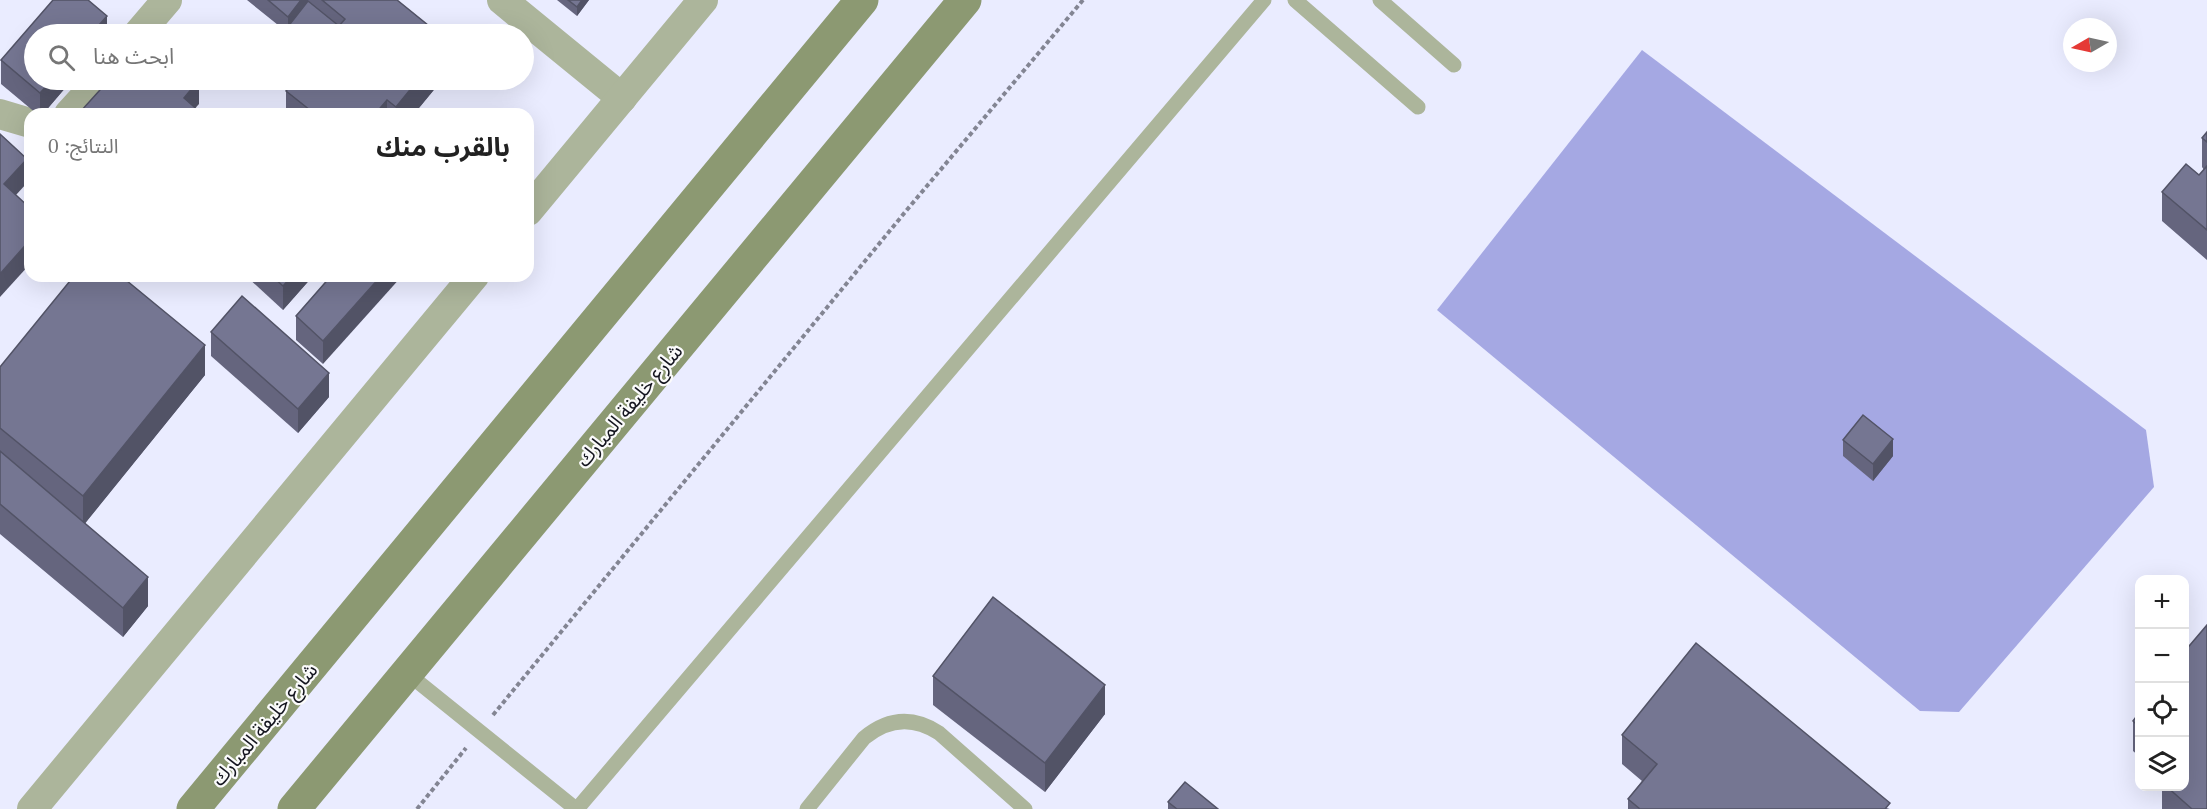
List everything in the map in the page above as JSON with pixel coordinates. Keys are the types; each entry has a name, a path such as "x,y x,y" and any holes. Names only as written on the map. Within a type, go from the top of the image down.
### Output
{"main road":[{"name":"شارع خليفة المبارك","path":"193,809 862,0"},
{"name":"شارع خليفة المبارك","path":"294,809 965,0"}],"street":[{"path":"147,24 167,0"},
{"path":"502,0 531,24"},
{"path":"534,204 703,0"},
{"path":"534,26 622,98"},
{"path":"74,108 91,90"},
{"path":"0,114 24,121"},
{"path":"32,809 469,282"}],"lane":[{"path":"407,673 480,731 583,807 1264,0"},
{"path":"1294,0 1418,107"},
{"path":"1380,0 1455,64"},
{"path":"807,809 864,738 874,729 887,723 901,721 927,725 939,733 1025,809"}],"path":[{"path":"417,809 906,211 1083,0"}],"shaded area":[{"path":"1642,50 2146,430 2154,487 1959,712 1920,711 1437,310"}],"building":[{"path":"53,0 88,0 107,16 100,24 32,24"},
{"path":"268,0 301,0 288,17"},
{"path":"322,0 397,0 427,24 341,24 345,19"},
{"path":"568,0 582,0 577,7"},
{"path":"308,1 337,24 290,24"},
{"path":"24,33 24,79 1,60"},
{"path":"100,90 191,90 184,98 195,108 84,108"},
{"path":"410,90 396,107 387,100 380,108 307,108 286,91"},
{"path":"2207,132 2207,142 2202,138"},
{"path":"0,134 24,156 24,162 4,184 24,202 24,247 0,274"},
{"path":"2186,164 2199,175 2207,166 2207,230 2162,192"},
{"path":"69,282 128,282 205,345 83,496 0,428 0,367"},
{"path":"326,282 376,282 323,341 296,316"},
{"path":"242,296 329,373 298,409 211,332"},
{"path":"1863,415 1893,439 1873,464 1843,440"},
{"path":"0,451 148,577 123,608 0,504"},
{"path":"993,597 1105,685 1045,763 933,676"},
{"path":"2207,625 2207,809 2192,809 2172,791 2189,791 2189,646"},
{"path":"1696,643 1890,803 1885,809 1640,809 1628,799 1657,764 1622,735"},
{"path":"1185,782 1218,809 1177,809 1168,802"}]}
